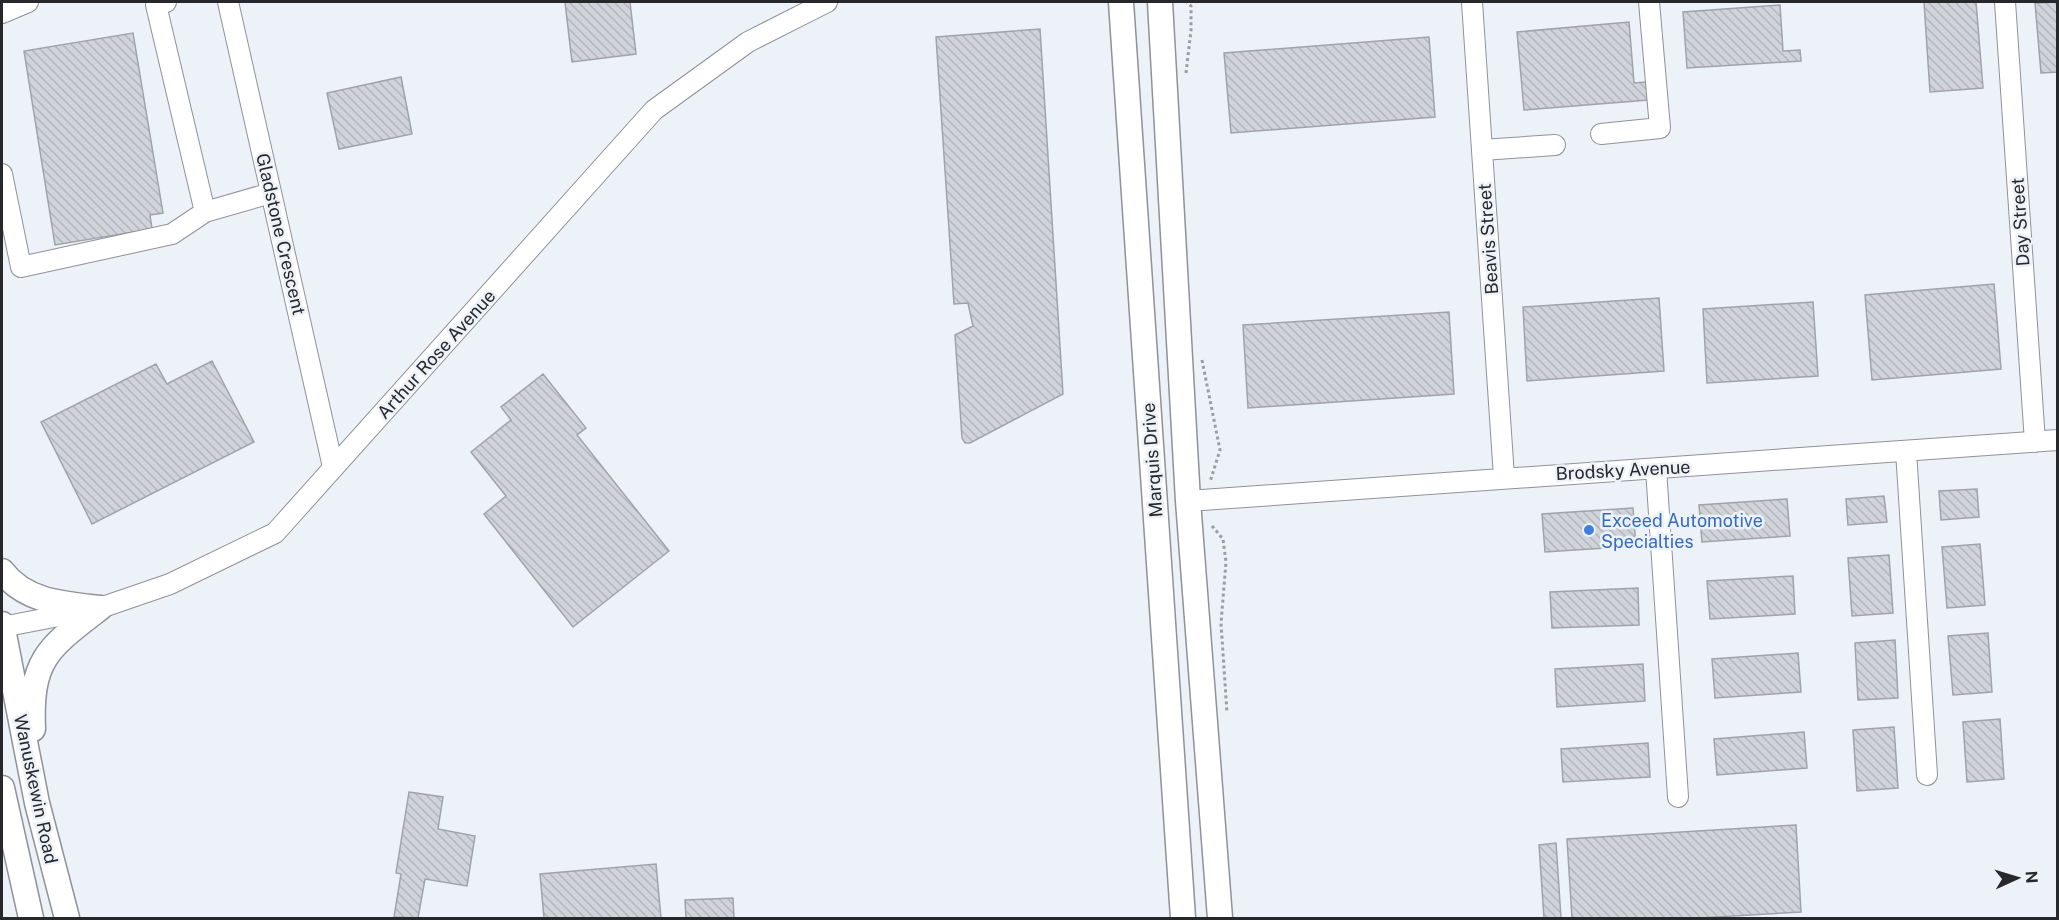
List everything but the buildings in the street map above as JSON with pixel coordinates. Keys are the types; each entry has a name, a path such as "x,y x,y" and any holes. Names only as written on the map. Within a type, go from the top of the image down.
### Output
{"main road":[{"name":"Marquis Drive","path":"1122,2 1183,918"},
{"name":"Marquis Drive","path":"1161,2 1197,500 1220,918"},
{"path":"2,571 10,582 39,599 100,608"},
{"path":"37,803 33,702 38,672 52,645 100,608"},
{"name":"Wanuskewin Road","path":"2,626 37,803 67,918"},
{"name":"Wanuskewin Road","path":"2,788 31,918"}],"street":[{"path":"2,13 28,2"},
{"path":"166,2 156,5 205,212"},
{"name":"Gladstone Crescent","path":"228,2 333,467"},
{"name":"Arthur Rose Avenue","path":"2,626 100,608 170,584 275,533 654,110 748,42 825,2"},
{"name":"Beavis Street","path":"1472,2 1504,477"},
{"path":"1600,134 1660,128 1649,2"},
{"name":"Day Street","path":"2005,2 2035,442"},
{"path":"1482,150 1555,145"},
{"path":"2,174 21,267 172,234 205,212 271,193"},
{"name":"Brodsky Avenue","path":"1197,500 2058,440"},
{"path":"1906,451 1927,775"},
{"path":"1656,469 1678,797"}],"path":[{"path":"1186,75 1191,30 1191,6 1187,2"},
{"path":"1201,350 1220,450 1197,500 1211,525 1223,539 1226,562 1221,622 1227,716"}],"place":[{"name":"Exceed Automotive Specialties","path":"1589,530"}]}
